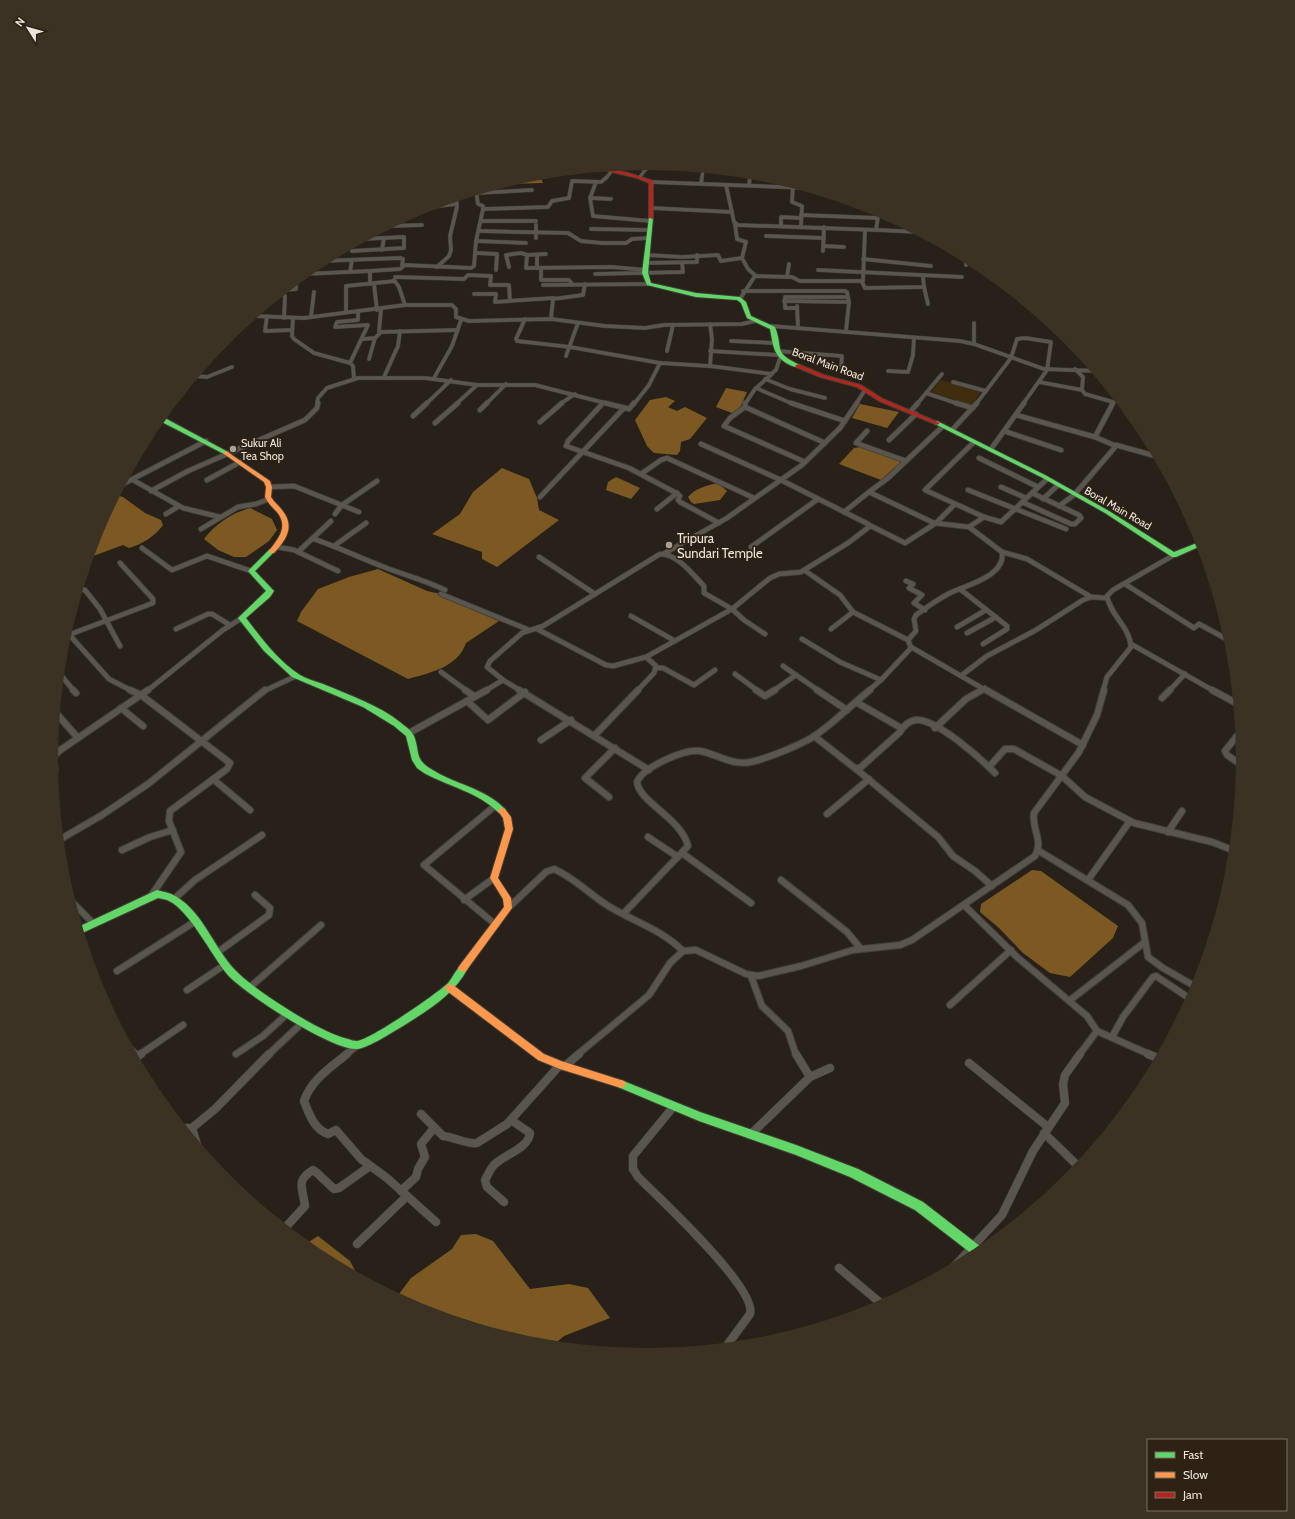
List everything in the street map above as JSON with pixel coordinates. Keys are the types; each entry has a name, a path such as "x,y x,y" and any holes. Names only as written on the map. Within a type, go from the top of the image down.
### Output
{"main road":[{"path":"608,171 640,177 651,182 651,208 646,265 650,284 696,295 742,295 747,314 755,321 771,326"},
{"name":"Boral Main Road","path":"771,326 775,330 778,352 816,374 857,385 881,400 914,412 991,449 1047,478 1074,495 1107,512 1174,555"},
{"path":"83,928 157,894 174,899 196,922 238,980 302,1023 348,1044 358,1045 382,1034 450,988 474,952 508,908 507,898 494,878 508,835 510,822 505,813 496,805 418,765 414,761 409,733 375,710 296,676 259,641 242,618 268,595 270,590 251,571 257,563 277,547 285,534 285,520 282,514 269,499 269,487 267,481 206,441 165,421"},
{"path":"1174,555 1196,545"},
{"path":"450,988 528,1048 562,1065 622,1084 674,1106 750,1135 796,1150 854,1173 906,1198 919,1206 976,1249"}],"street":[{"path":"640,177 645,170"},
{"path":"483,209 548,207 552,201 569,198 572,181 604,181 611,172"},
{"path":"701,184 703,173"},
{"path":"749,186 750,179"},
{"path":"596,182 590,198 593,216 650,221"},
{"path":"651,182 749,186 781,185"},
{"path":"726,185 737,239 746,242 742,258 747,267 756,276"},
{"path":"793,188 792,202 802,205 801,226"},
{"path":"490,192 532,190"},
{"path":"474,276 472,267 476,253 476,241 480,231 483,209 483,206 478,204 477,195"},
{"path":"590,198 611,199"},
{"path":"437,267 449,256 451,250 450,236 456,204 448,205"},
{"path":"651,208 732,212"},
{"path":"780,226 781,218 801,216 878,218 877,230"},
{"path":"482,221 536,221"},
{"path":"735,224 908,231"},
{"path":"399,226 422,225"},
{"path":"536,225 536,238"},
{"path":"823,251 824,227"},
{"path":"591,229 649,234"},
{"path":"865,230 863,259 864,272 862,282 865,288 924,287"},
{"path":"480,231 568,233 581,241 602,243 626,243 632,239 649,234"},
{"path":"766,236 824,238"},
{"path":"382,250 384,238"},
{"path":"352,252 404,248 405,238 373,239"},
{"path":"476,241 526,243"},
{"path":"824,246 844,248"},
{"path":"476,253 497,254 498,258 496,270"},
{"path":"509,267 506,255 508,254 546,254"},
{"path":"527,255 525,267 539,268 612,267 697,262 698,255"},
{"path":"537,255 541,280 569,280 572,284"},
{"path":"595,274 698,255 718,255 721,261 742,258"},
{"path":"498,258 507,258"},
{"path":"335,260 403,259 401,268 395,277 395,282 399,287 405,305"},
{"path":"863,259 931,266"},
{"path":"350,272 352,260"},
{"path":"680,277 680,272 683,272 682,263"},
{"path":"787,277 789,264"},
{"path":"646,265 680,272"},
{"path":"314,274 370,272 401,268 472,267"},
{"path":"818,270 962,277"},
{"path":"369,359 375,338 379,332 379,309 370,272"},
{"path":"395,277 464,279 468,275 491,276 490,285 509,285 510,301"},
{"path":"742,295 751,280 756,276 787,277 800,281 862,282"},
{"path":"923,276 928,304"},
{"path":"346,312 345,287 395,282"},
{"path":"474,294 496,294 495,302 554,298 583,295 585,284"},
{"path":"543,285 650,284"},
{"path":"311,317 314,292"},
{"path":"742,295 785,292 847,292 849,302 846,331"},
{"path":"785,292 785,308 797,308"},
{"path":"284,318 285,296"},
{"path":"785,299 848,297"},
{"path":"551,319 554,298"},
{"path":"785,299 797,301 849,302"},
{"path":"797,301 798,328"},
{"path":"261,314 293,318 405,305 452,305 456,309 456,317 461,320 551,319 637,328 673,325 742,324 755,321"},
{"path":"350,363 363,339 368,324 335,327 337,322 358,320 358,311"},
{"path":"267,316 265,331 292,330"},
{"path":"293,318 292,336 294,339 314,353 350,363 353,366 354,379"},
{"path":"525,319 516,341 570,347 660,363 709,366 772,374"},
{"path":"434,378 452,346 461,320"},
{"path":"566,356 578,322"},
{"path":"974,323 974,344"},
{"path":"709,366 712,340 710,324"},
{"path":"668,351 673,325"},
{"path":"771,326 953,340 974,344 1047,370 1074,369 1091,371"},
{"path":"379,332 458,330"},
{"path":"384,377 398,346 400,331"},
{"path":"363,339 375,338"},
{"path":"888,371 908,372 913,353 914,338"},
{"path":"952,430 973,408 1011,358 1016,340 1019,338 1050,342 1051,350 1047,370 991,449"},
{"path":"731,341 778,352"},
{"path":"710,351 778,352 842,356 841,368"},
{"path":"778,352 776,370 756,388 746,402 745,407 730,418 724,426 805,462"},
{"path":"151,491 175,477 305,420 317,408 318,398 327,388 354,379 384,377 434,378 477,385 506,384 539,386 575,394 624,408 632,408 651,383 660,363"},
{"path":"200,376 207,377 232,367"},
{"path":"1074,369 1082,377 1082,390"},
{"path":"889,440 914,412 926,393 942,374"},
{"path":"765,379 790,389 825,398"},
{"path":"413,416 451,380"},
{"path":"953,382 986,391"},
{"path":"1039,382 1082,390 1088,396 1113,403 1095,438"},
{"path":"480,410 506,384"},
{"path":"436,423 477,385"},
{"path":"756,388 806,409 845,422"},
{"path":"649,770 571,720 503,680 490,671 487,667 490,661 522,633 537,629 660,554 665,554 719,522 781,480 805,462 826,443 845,422 865,390"},
{"path":"926,393 973,408"},
{"path":"540,422 558,405 575,394"},
{"path":"603,403 566,444 568,447 642,474 680,495 678,500 680,502 719,522"},
{"path":"745,407 826,443"},
{"path":"540,497 624,408"},
{"path":"1016,415 1152,455"},
{"path":"844,512 906,461 943,426"},
{"path":"867,430 856,443 906,461"},
{"path":"1004,431 1061,450"},
{"path":"128,482 206,441"},
{"path":"974,442 925,489 926,491 984,517 1002,522 1047,478"},
{"path":"701,444 781,480 905,543 918,537 936,523 955,504"},
{"path":"1059,506 1074,495 1102,464 1116,445"},
{"path":"642,474 661,460 667,458 754,498"},
{"path":"979,458 1038,487"},
{"path":"207,480 240,462"},
{"path":"133,480 179,506 193,512 211,513 220,517"},
{"path":"335,514 342,505 377,481"},
{"path":"1043,499 1058,485"},
{"path":"269,487 294,486 359,512"},
{"path":"1001,487 1026,498"},
{"path":"968,490 1066,529"},
{"path":"869,492 936,523 969,527 1002,552 1027,559 1091,597"},
{"path":"657,509 677,493"},
{"path":"1022,502 1070,524 1074,524 1081,518 1079,514 1032,493"},
{"path":"201,529 238,507 256,504 269,499"},
{"path":"751,547 818,499"},
{"path":"166,514 179,506"},
{"path":"969,527 984,517"},
{"path":"298,552 314,539 331,521"},
{"path":"334,546 366,523"},
{"path":"537,629 606,665 613,666 646,657 732,610 770,578 779,574 796,574 804,570 854,540 869,527 869,525"},
{"path":"314,539 383,567 426,581 443,592 529,630"},
{"path":"277,547 298,552 338,570"},
{"path":"142,548 172,570 207,556 251,571"},
{"path":"908,640 917,628 915,617 960,589 980,581 989,575 1002,562 1002,552"},
{"path":"665,554 678,561 690,572 704,586 704,592 765,634"},
{"path":"1106,598 1113,590 1174,555"},
{"path":"539,557 595,594"},
{"path":"72,631 153,603 153,599 120,563"},
{"path":"804,570 840,595 853,612 908,640 911,647 1083,745"},
{"path":"906,581 913,584 909,588 922,595 914,603 925,610"},
{"path":"1124,584 1194,628 1199,624 1225,638"},
{"path":"960,589 1007,626 1007,630 983,644"},
{"path":"83,590 93,598 107,620 120,646"},
{"path":"962,675 987,656 1036,630 1083,600 1091,597 1106,598"},
{"path":"1106,598 1131,644 1234,702"},
{"path":"957,626 986,610"},
{"path":"831,629 853,612"},
{"path":"176,629 208,614 212,614 230,625"},
{"path":"631,616 675,641"},
{"path":"967,633 996,617"},
{"path":"59,750 141,695 230,625 242,618"},
{"path":"71,635 108,679 141,695 230,763 227,768 214,779 170,811 169,814 173,830 181,847 181,852 151,897"},
{"path":"802,639 840,662 881,680"},
{"path":"422,1114 434,1128 447,1137 456,1137 472,1144 477,1143 501,1129 512,1120 528,1099 562,1065 649,995 670,963 683,951 696,950 751,976 758,976 861,949 900,945 912,940 1035,856 1039,851 1039,838 1032,817 1083,745 1100,706 1107,677 1126,653 1131,644"},
{"path":"624,913 688,846 686,837 678,828 640,792 637,786 637,780 649,770 679,754 698,751 725,761 741,763 750,762 801,743 814,736 856,702 881,680 911,647"},
{"path":"646,657 655,664 656,668"},
{"path":"783,666 846,710"},
{"path":"595,735 656,668 664,668 694,685 715,670"},
{"path":"441,672 474,696"},
{"path":"735,674 766,696 796,675"},
{"path":"1162,698 1185,674"},
{"path":"63,838 102,815 148,784 200,740 266,689 296,676"},
{"path":"64,678 76,693"},
{"path":"409,733 503,680"},
{"path":"935,728 964,701 985,688"},
{"path":"468,701 488,720 525,692"},
{"path":"856,702 901,728"},
{"path":"121,708 143,726"},
{"path":"59,718 78,738"},
{"path":"541,740 571,720"},
{"path":"856,769 861,768 901,728 912,721 917,720 935,728 969,750 989,766 995,773"},
{"path":"814,736 850,766 869,779 938,837 954,856 975,871 992,886"},
{"path":"1236,737 1225,751 1227,755 1237,762"},
{"path":"609,797 586,778 587,775 615,748"},
{"path":"989,766 1008,748 1014,749 1062,776 1085,797 1130,820 1146,827 1212,842 1230,849"},
{"path":"214,779 250,810"},
{"path":"827,814 869,779"},
{"path":"496,805 424,865 464,900 496,925"},
{"path":"1168,832 1182,811"},
{"path":"1088,880 1130,820"},
{"path":"122,850 150,837 173,830"},
{"path":"174,899 196,880 262,835"},
{"path":"648,837 680,855 751,903"},
{"path":"1039,851 1128,905 1139,915 1144,927 1148,957 1152,961 1192,985"},
{"path":"508,908 546,872 554,869 610,907 658,930 670,938 683,951"},
{"path":"464,900 494,878"},
{"path":"781,880 847,932 861,949"},
{"path":"218,952 268,915 270,908 255,895"},
{"path":"964,905 1011,950 1087,1016 1097,1031 1112,1036 1132,1048 1156,1057"},
{"path":"77,907 94,924"},
{"path":"117,972 196,922"},
{"path":"249,988 322,925"},
{"path":"1069,1001 1145,942"},
{"path":"950,1005 1011,950"},
{"path":"187,990 226,964"},
{"path":"751,976 762,1006 788,1031 796,1058 810,1077"},
{"path":"1112,1036 1123,1017 1152,977 1156,976 1187,996"},
{"path":"236,1054 263,1036 287,1014"},
{"path":"188,1128 192,1128 216,1109 248,1074 285,1042 302,1023"},
{"path":"138,1056 183,1025"},
{"path":"961,1258 1002,1215 1046,1130 1065,1103 1063,1084 1065,1075 1097,1031"},
{"path":"358,1045 318,1078 307,1092 304,1102 320,1130 328,1134 336,1130 351,1150 401,1190 436,1222"},
{"path":"969,1063 1046,1130 1076,1164"},
{"path":"750,1135 810,1077 830,1068"},
{"path":"674,1106 633,1156 633,1169 638,1177 690,1228 733,1277 749,1299 751,1310 731,1343"},
{"path":"504,1202 487,1187 485,1180 494,1164 522,1145 530,1136 530,1133 512,1120"},
{"path":"192,1128 194,1136"},
{"path":"401,1190 416,1177 418,1169 425,1157 421,1144 434,1128"},
{"path":"287,1225 304,1206 299,1188 300,1183 309,1172 313,1170 316,1171 334,1190 370,1166"},
{"path":"357,1244 407,1196"},
{"path":"839,1268 879,1301"}],"shaded area":[{"path":"541,180 543,183 521,184"},
{"path":"941,380 981,391 972,405 931,392"},
{"path":"726,388 747,392 740,408 732,413 716,407"},
{"path":"666,397 675,401 668,407 677,411 685,407 707,418 690,439 681,442 680,451 677,455 654,453 647,446 635,420 650,400"},
{"path":"860,404 899,412 887,428 852,418"},
{"path":"861,447 901,462 881,480 839,464 854,448"},
{"path":"502,468 529,479 537,498 539,510 559,520 497,567 482,559 482,552 432,534 460,514 473,492"},
{"path":"616,477 640,488 631,499 606,490 608,482"},
{"path":"718,483 727,491 720,500 694,504 688,497 698,489"},
{"path":"120,496 145,513 161,520 163,525 152,536 139,544 129,548 123,545 95,556"},
{"path":"250,508 272,519 277,530 269,541 246,557 234,557 218,550 204,539 224,520"},
{"path":"378,569 427,591 445,595 449,600 499,621 466,643 457,658 450,663 442,668 408,679 297,621 301,612 318,589 349,577"},
{"path":"1032,870 1041,871 1118,926 1113,938 1070,977 1050,973 1023,953 999,928 980,912 981,904"},
{"path":"476,1234 493,1241 530,1289 569,1284 588,1288 610,1318 564,1336 557,1342 532,1338 458,1318 399,1294 411,1278 452,1249 461,1235"},
{"path":"318,1236 350,1261 355,1271 320,1250 309,1242"}],"traffic: fast":[{"path":"651,218 645,273 649,284 696,295 738,298 743,302 749,317 773,328 780,356 798,366"},
{"path":"165,421 226,453"},
{"path":"937,423 1043,476 1107,512 1174,555 1196,545"},
{"path":"272,551 251,571 270,591 268,595 242,618 267,649 298,677 365,705 387,717 409,735 413,755 420,766 436,776 486,797 502,811"},
{"path":"83,929 157,894 172,898 190,913 225,965 241,981 273,1004 311,1027 345,1043 357,1045 375,1037 442,994 457,979 463,968"},
{"path":"621,1084 699,1116 796,1150 854,1173 919,1206 975,1250"}],"traffic: slow":[{"path":"226,453 267,481 269,487 268,497 284,517 286,528 285,533 283,538 272,551"},
{"path":"463,968 508,908 507,898 494,878 509,829 507,817 502,811"},
{"path":"450,988 541,1057 560,1065 621,1084"}],"traffic: jam":[{"path":"610,171 638,177 651,182 651,218"},
{"path":"798,366 822,376 859,386 881,400 937,423"}],"place":[{"name":"Sukur Ali Tea Shop","path":"233,449"},
{"name":"Tripura Sundari Temple","path":"669,545"}]}
